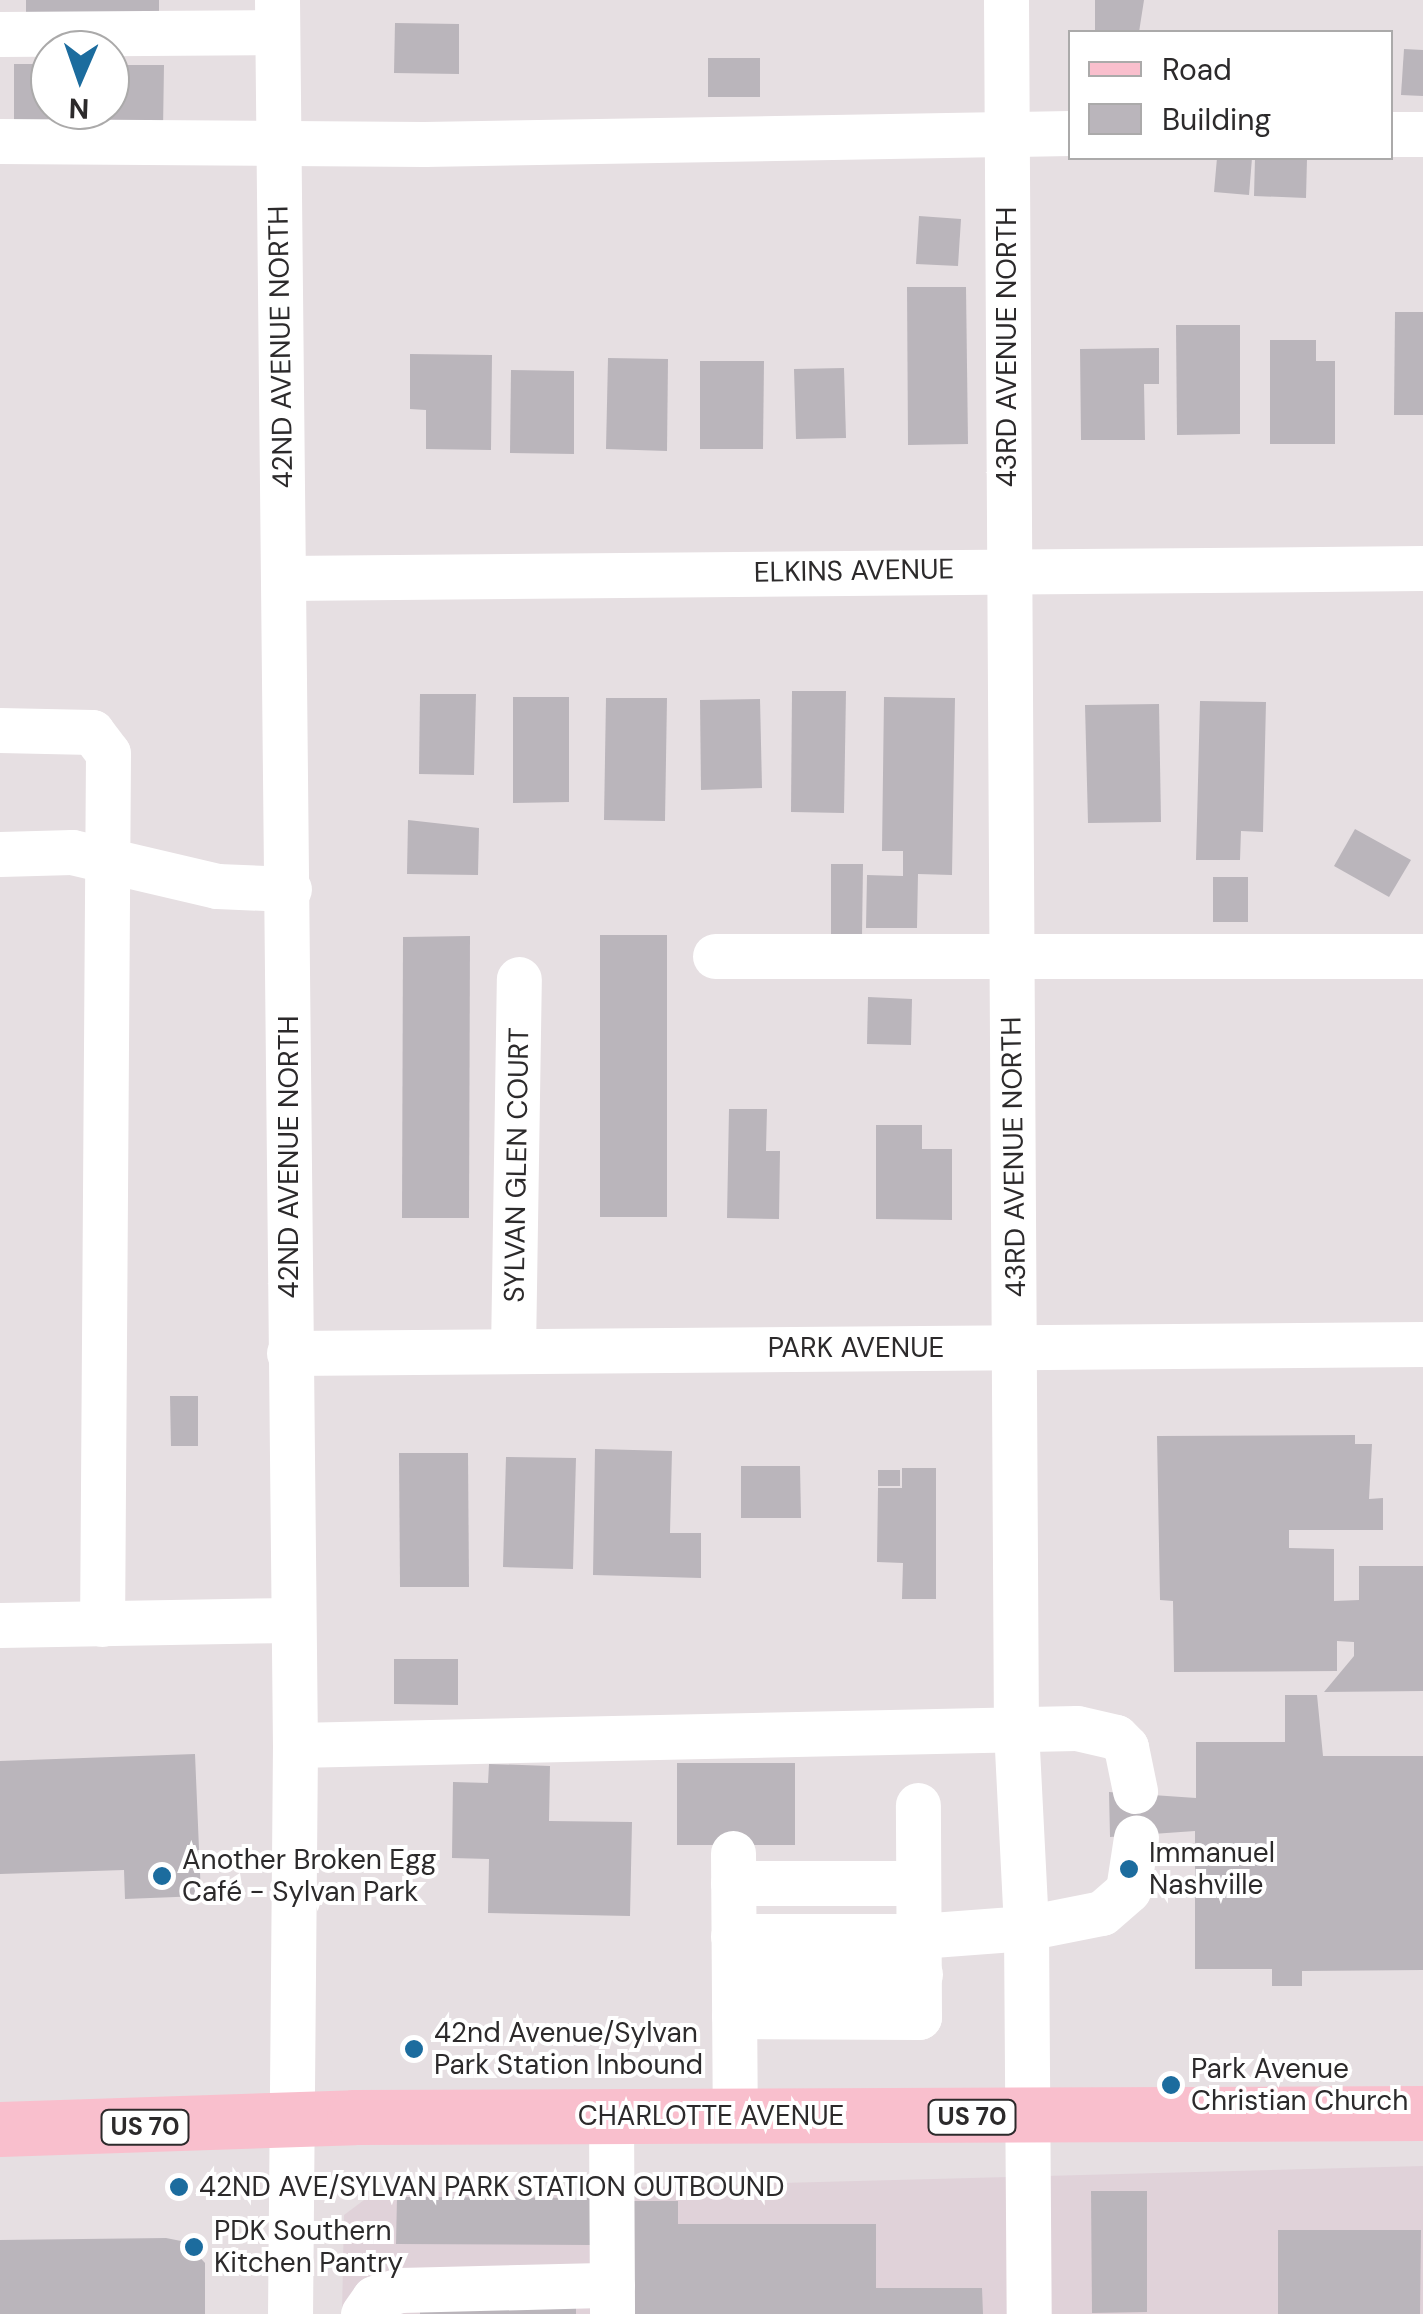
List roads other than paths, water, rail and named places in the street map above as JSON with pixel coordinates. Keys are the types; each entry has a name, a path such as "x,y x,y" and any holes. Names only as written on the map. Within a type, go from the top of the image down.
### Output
{"main road":[{"name":"CHARLOTTE AVENUE","path":"0,2129 611,2116 1423,2113"}],"street":[{"name":"43RD AVENUE NORTH","path":"1006,0 1006,570 1016,1347 1016,1729 1026,1928 1029,2314"},
{"path":"0,34 278,16"},
{"name":"42ND AVENUE NORTH","path":"278,16 295,1744 290,2314"},
{"path":"0,142 1068,133"},
{"path":"1393,134 1423,134"},
{"name":"ELKINS AVENUE","path":"284,578 1423,568"},
{"path":"0,730 92,732 108,753 104,860 102,1624"},
{"path":"0,854 72,852 217,886 289,889"},
{"path":"715,956 1423,956"},
{"name":"SYLVAN GLEN COURT","path":"513,1351 519,979"},
{"name":"PARK AVENUE","path":"289,1353 1423,1344"},
{"path":"0,1625 293,1620"},
{"path":"295,1744 1077,1728 1116,1737 1135,1768 1135,1791"},
{"path":"734,1975 919,2016 918,1805"},
{"path":"734,1975 919,1955 1117,1904 1134,1872 1136,1838"},
{"path":"735,2116 733,1868 918,1883"},
{"path":"363,2314 374,2298 400,2290 612,2300 611,2116"}],"place":[{"name":"Immanuel Nashville","path":"1129,1869"},
{"name":"Another Broken Egg Café - Sylvan Park","path":"162,1876"},
{"name":"42nd Avenue/Sylvan Park Station Inbound","path":"414,2049"},
{"name":"Park Avenue Christian Church","path":"1171,2085"},
{"name":"42ND AVE/SYLVAN PARK STATION OUTBOUND","path":"179,2187"},
{"name":"PDK Southern Kitchen Pantry","path":"194,2247"}]}
